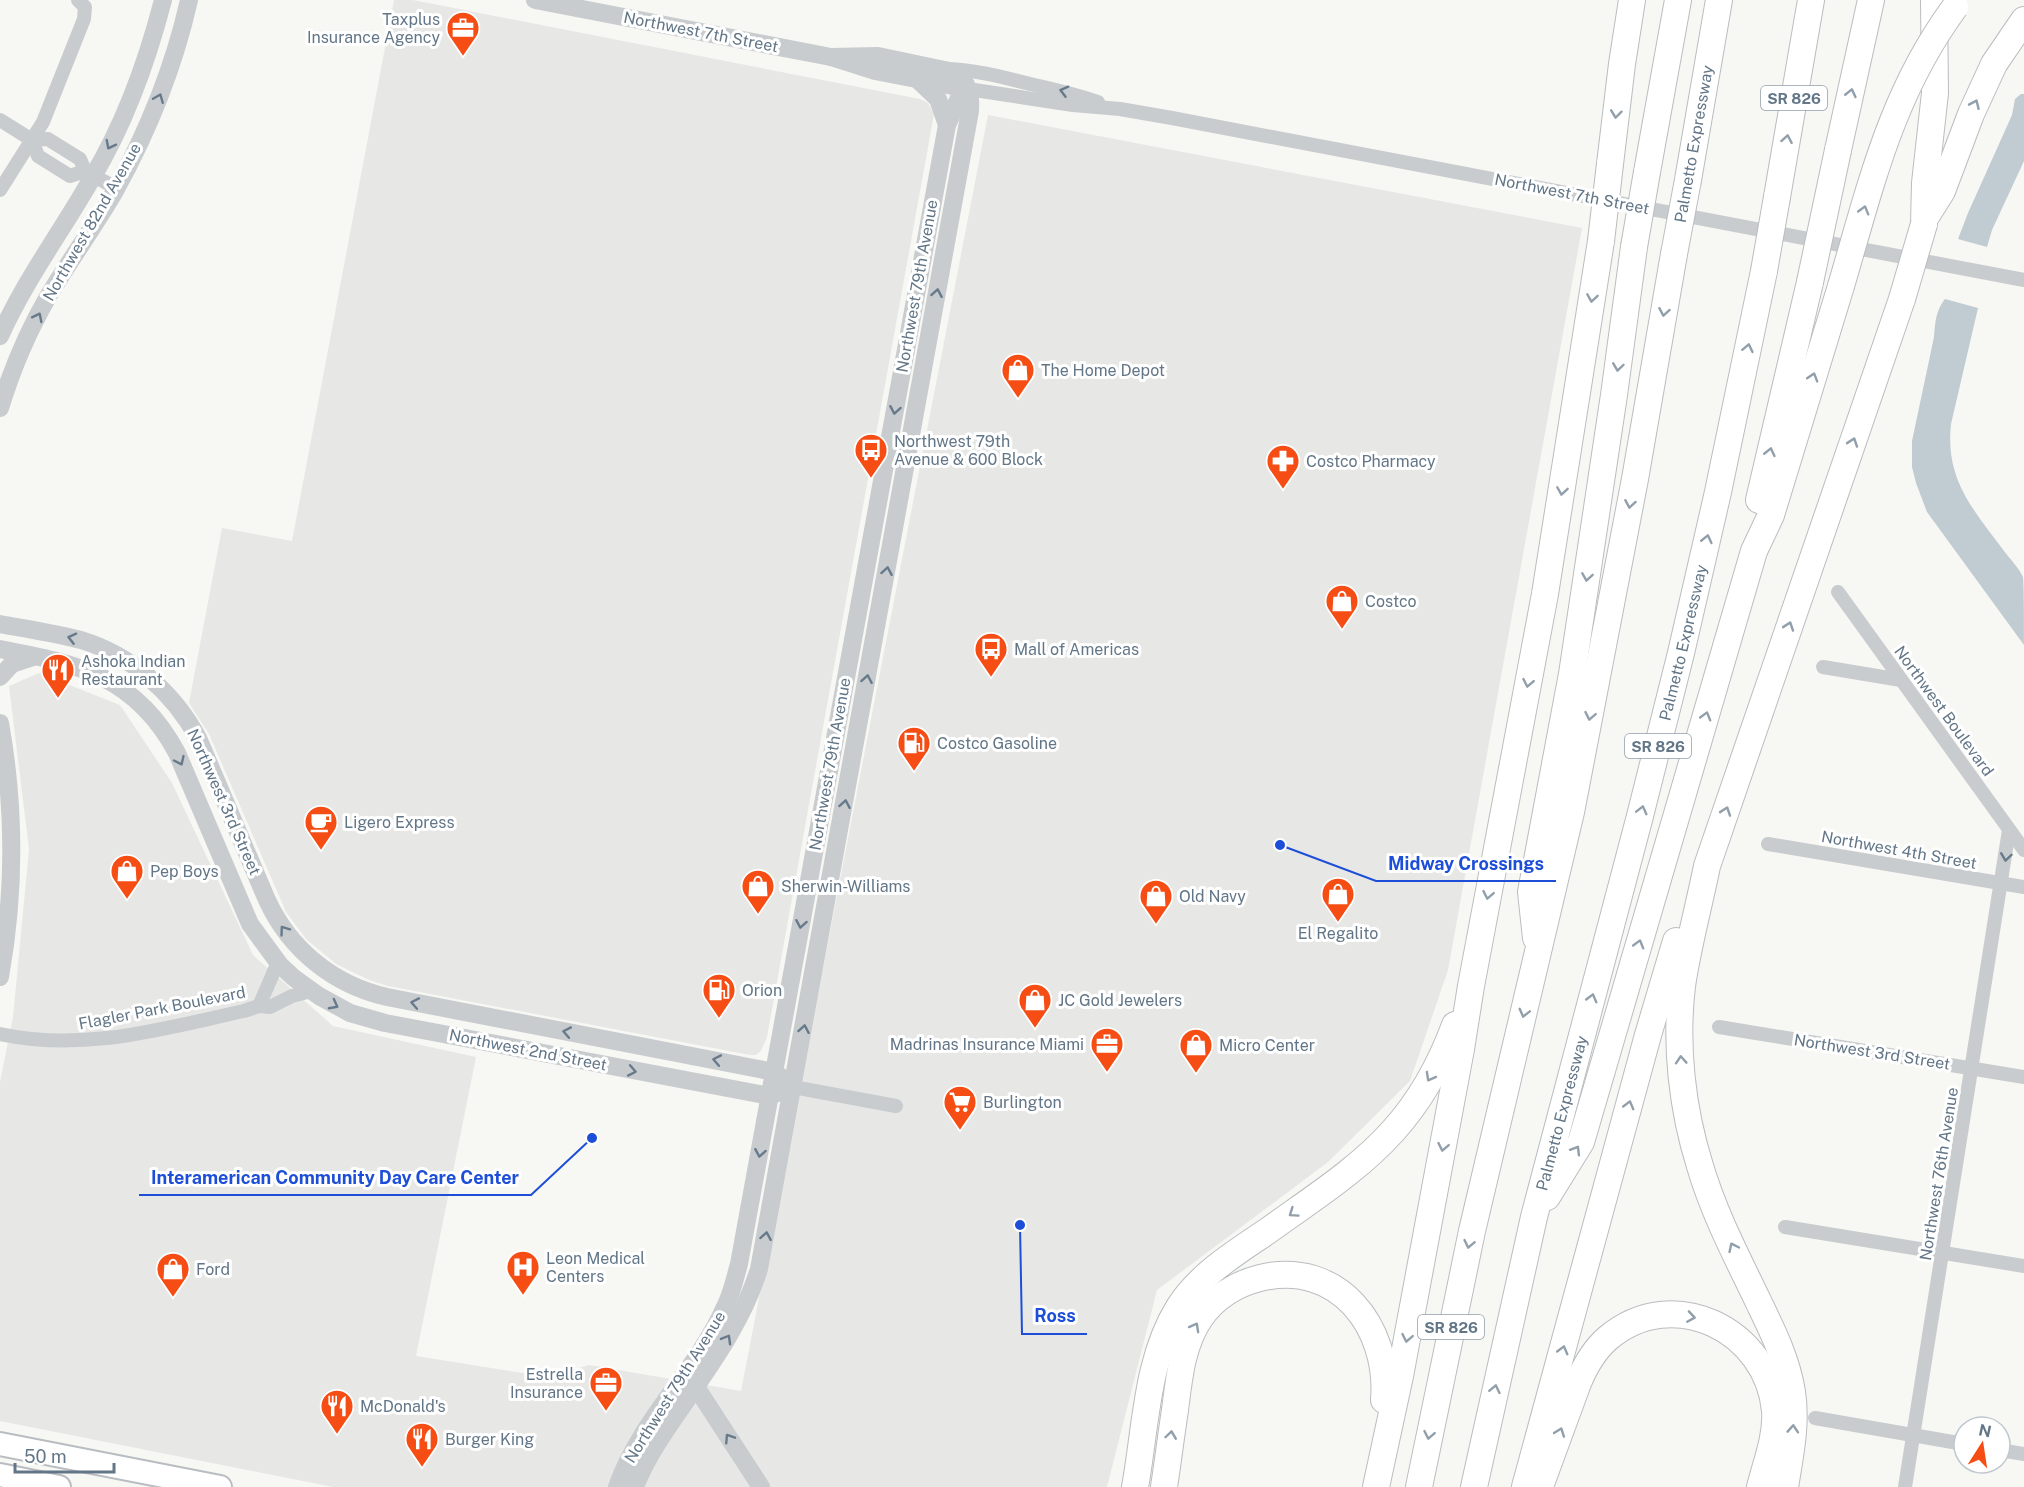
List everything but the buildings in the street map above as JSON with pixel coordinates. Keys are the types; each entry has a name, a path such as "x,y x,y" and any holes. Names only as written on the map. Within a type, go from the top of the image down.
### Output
{"highway":[{"path":"1622,0 1622,64"},
{"path":"1375,1487 1402,1365 1545,594 1601,240 1632,0"},
{"path":"1647,172 1665,0"},
{"path":"1538,956 1531,892 1572,674 1634,246 1678,0"},
{"name":"Palmetto Expressway","path":"1419,1487 1470,1242 1538,956 1589,725 1635,479 1719,0"},
{"name":"Palmetto Expressway","path":"1474,1487 1534,1217 1681,652 1720,480 1764,271 1811,0"},
{"path":"1754,551 1757,508 1810,282 1871,0"},
{"path":"1785,1487 1794,1430 1793,1394 1789,1374 1782,1352 1712,1201 1700,1166 1684,1094 1680,1026 1682,989 1707,866 1902,299 1924,221 1925,183 1935,93 1950,2"},
{"path":"1534,1217 1581,1142 1754,551 1771,515 1878,161 1893,117 1950,2"},
{"path":"1924,221 1942,191 1986,80 2022,23"},
{"path":"1525,1487 1657,1006 1691,894 1707,866"},
{"path":"1136,1487 1153,1376 1161,1342 1180,1306 1200,1281 1346,1174 1393,1131 1428,1083 1471,986"},
{"path":"1164,1487 1183,1357 1190,1334 1201,1316 1216,1300 1248,1281 1279,1275 1296,1275 1319,1281 1338,1292 1353,1304 1376,1336 1384,1368 1385,1388 1375,1487"},
{"path":"1540,1487 1578,1383 1594,1353 1608,1338 1628,1326 1654,1316 1669,1315 1699,1318 1725,1329 1749,1349 1764,1371 1770,1386 1775,1414 1773,1434 1760,1487"}],"main road":[{"path":"0,1444 220,1487"},
{"path":"0,1475 59,1487"}],"street":[{"name":"Northwest 82nd Avenue","path":"0,336 20,294 89,174 116,134 151,46 163,0"},
{"name":"Northwest 82nd Avenue","path":"0,408 13,370 37,318 116,188 134,154 158,102 189,0"},
{"name":"Northwest 7th Street","path":"535,0 831,57 893,75 916,70 968,89 1073,105 1120,109 2024,280"},
{"path":"0,190 43,122 84,19 85,7 80,2"},
{"name":"Northwest 7th Street","path":"831,57 878,56 919,72 946,69 968,70 1063,90 1120,109"},
{"path":"946,69 960,76 968,89"},
{"path":"919,72 938,99 947,125"},
{"name":"Northwest 79th Avenue","path":"635,1487 674,1403 729,1299 742,1251 947,125 958,98 968,89"},
{"name":"Northwest 79th Avenue","path":"616,1487 635,1446 674,1403 696,1387 730,1334 757,1276 969,120 968,89"},
{"path":"0,120 32,140 48,139 80,159 89,174 116,188"},
{"path":"32,140 38,156 70,176 89,174"},
{"name":"Northwest Boulevard","path":"1838,592 2024,850"},
{"path":"856,622 876,628"},
{"name":"Northwest 3rd Street","path":"0,624 57,635 98,647 135,667 168,696 186,719 200,743 278,921 302,951 325,971"},
{"name":"Northwest 3rd Street","path":"0,649 75,665 102,676 135,699 158,723 179,757 250,924 278,962"},
{"path":"0,677 12,664 36,656"},
{"path":"1823,667 1901,680"},
{"path":"0,723 7,767 12,838 9,912 0,977"},
{"name":"Northwest 76th Avenue","path":"1905,1487 1973,1069 2009,830"},
{"name":"Northwest 4th Street","path":"1768,844 2024,887"},
{"name":"Northwest 2nd Street","path":"278,962 311,991 339,1008 378,1022 770,1096"},
{"name":"Flagler Park Boulevard","path":"259,1006 278,962"},
{"name":"Northwest 2nd Street","path":"325,971 360,989 387,998 774,1072 793,1087 896,1107"},
{"name":"Flagler Park Boulevard","path":"0,1034 48,1042 105,1040 233,1014 259,1006 270,1007 292,996 311,991"},
{"name":"Northwest 3rd Street","path":"1719,1027 2024,1077"},
{"path":"770,1096 793,1087"},
{"path":"1785,1227 2024,1266"},
{"path":"696,1387 761,1487"},
{"path":"1815,1418 1952,1441"}],"shaded area":[{"path":"394,0 413,0 920,99 928,103 934,114 767,1037 761,1051 756,1055 388,986 369,980 336,964 306,939 286,912 209,734 189,703 222,528 292,541"},
{"path":"2024,94 2024,161 1992,230 1987,247 1958,239 2012,115 2015,99"},
{"path":"988,115 1582,228 1448,970 1410,1081 1328,1162 1157,1290 1107,1487 333,1487 0,1421 0,1082 13,1017 29,849 9,686 39,673 120,705 172,783 253,955 333,1026 476,1057 416,1356 548,1377 589,1365 741,1391"},
{"path":"1945,299 1978,308 1951,424 1952,462 1957,478 1972,507 2023,577 2024,645 1927,512 1912,467 1912,441 1934,337 1936,316"}],"place":[{"name":"Taxplus Insurance Agency","path":"463,57"},
{"name":"The Home Depot","path":"1018,399"},
{"name":"Northwest 79th Avenue & 600 Block","path":"871,479"},
{"name":"Costco Pharmacy","path":"1283,490"},
{"name":"Costco","path":"1342,630"},
{"name":"Mall of Americas","path":"991,678"},
{"name":"Ashoka Indian Restaurant","path":"58,699"},
{"name":"Costco Gasoline","path":"914,772"},
{"name":"Midway Crossings","path":"1280,845"},
{"name":"Ligero Express","path":"321,851"},
{"name":"Pep Boys","path":"127,900"},
{"name":"Sherwin-Williams","path":"758,915"},
{"name":"El Regalito","path":"1338,923"},
{"name":"Old Navy","path":"1156,925"},
{"name":"Orion","path":"719,1019"},
{"name":"JC Gold Jewelers","path":"1035,1029"},
{"name":"Madrinas Insurance Miami","path":"1107,1073"},
{"name":"Micro Center","path":"1196,1074"},
{"name":"Burlington","path":"960,1131"},
{"name":"Interamerican Community Day Care Center","path":"592,1138"},
{"name":"Ross","path":"1020,1225"},
{"name":"Leon Medical Centers","path":"523,1296"},
{"name":"Ford","path":"173,1298"},
{"name":"Estrella Insurance","path":"606,1412"},
{"name":"McDonald's","path":"337,1435"},
{"name":"Burger King","path":"422,1468"}]}
